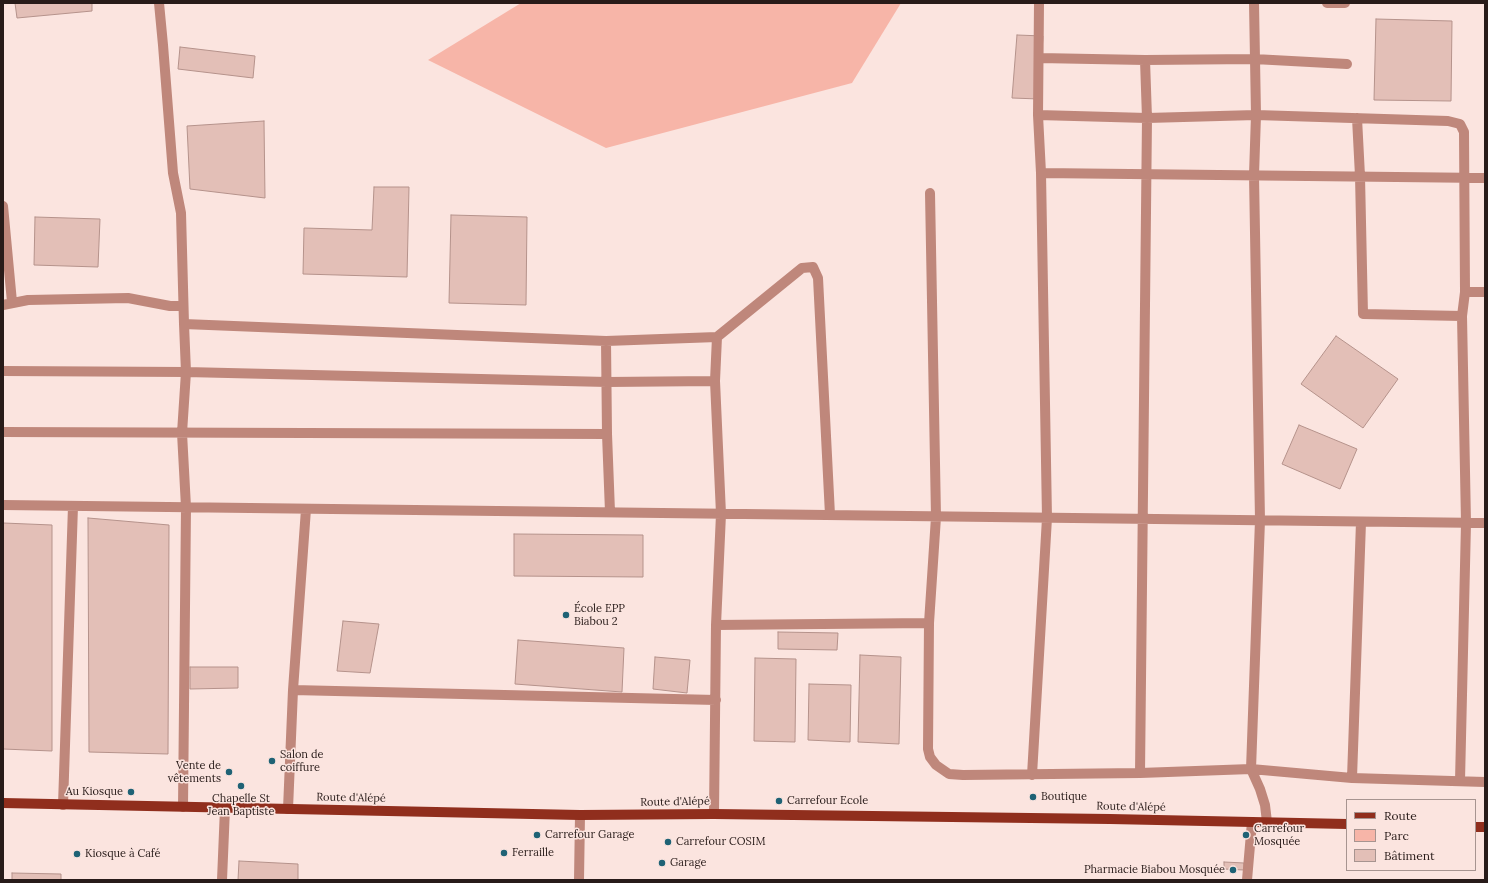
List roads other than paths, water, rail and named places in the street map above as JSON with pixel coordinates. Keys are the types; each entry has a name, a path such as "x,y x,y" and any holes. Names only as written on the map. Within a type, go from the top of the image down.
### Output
{"main road":[{"name":"Route d'Alépé","path":"3,803 580,815 714,814 1346,824"}],"street":[{"path":"159,3 164,45 173,173 181,213 186,372 182,433 186,507 183,807"},
{"path":"1032,775 1047,518 1041,172 1038,115 1039,3"},
{"path":"1254,3 1256,115 1254,175 1260,520 1251,769 1265,805 1266,822"},
{"path":"1327,3 1345,4"},
{"path":"1039,58 1145,60 1254,59 1347,64"},
{"path":"1140,773 1147,118 1145,60"},
{"path":"1038,115 1147,118 1256,115 1448,121 1460,124 1464,132 1465,292 1462,316 1466,523 1460,781"},
{"path":"1357,118 1360,176 1363,314 1462,316"},
{"path":"1041,172 1485,178"},
{"path":"930,193 936,516 929,623 928,749 930,757 936,765 949,774 1032,775 1251,769 1352,778 1485,782"},
{"path":"3,206 8,303 28,300 128,298 170,306 184,306"},
{"path":"184,324 606,341 717,337 802,268 813,267 818,278 830,515"},
{"path":"1465,292 1485,292"},
{"path":"714,814 716,625 721,514 715,381 717,337"},
{"path":"606,341 610,512"},
{"path":"3,371 186,372 607,382 715,381"},
{"path":"3,432 607,434"},
{"path":"3,504 1485,523"},
{"path":"63,805 72,506"},
{"path":"288,809 292,690 306,509"},
{"path":"1352,778 1361,522"},
{"path":"716,625 929,623"},
{"path":"292,690 716,700"},
{"path":"222,880 226,808"},
{"path":"580,815 580,880"},
{"path":"1247,880 1252,822"}],"place":[{"name":"École EPP Biabou 2","path":"566,615"},
{"name":"Salon de coiffure","path":"272,761"},
{"name":"Vente de vêtements","path":"229,772"},
{"name":"Chapelle St Jean Baptiste","path":"241,786"},
{"name":"Au Kiosque","path":"131,792"},
{"name":"Boutique","path":"1033,797"},
{"name":"Carrefour Ecole","path":"779,801"},
{"name":"Carrefour Garage","path":"537,835"},
{"name":"Carrefour Mosquée","path":"1246,835"},
{"name":"Carrefour COSIM","path":"668,842"},
{"name":"Ferraille","path":"504,853"},
{"name":"Kiosque à Café","path":"77,854"},
{"name":"Garage","path":"662,863"},
{"name":"Pharmacie Biabou Mosquée","path":"1233,870"}]}
